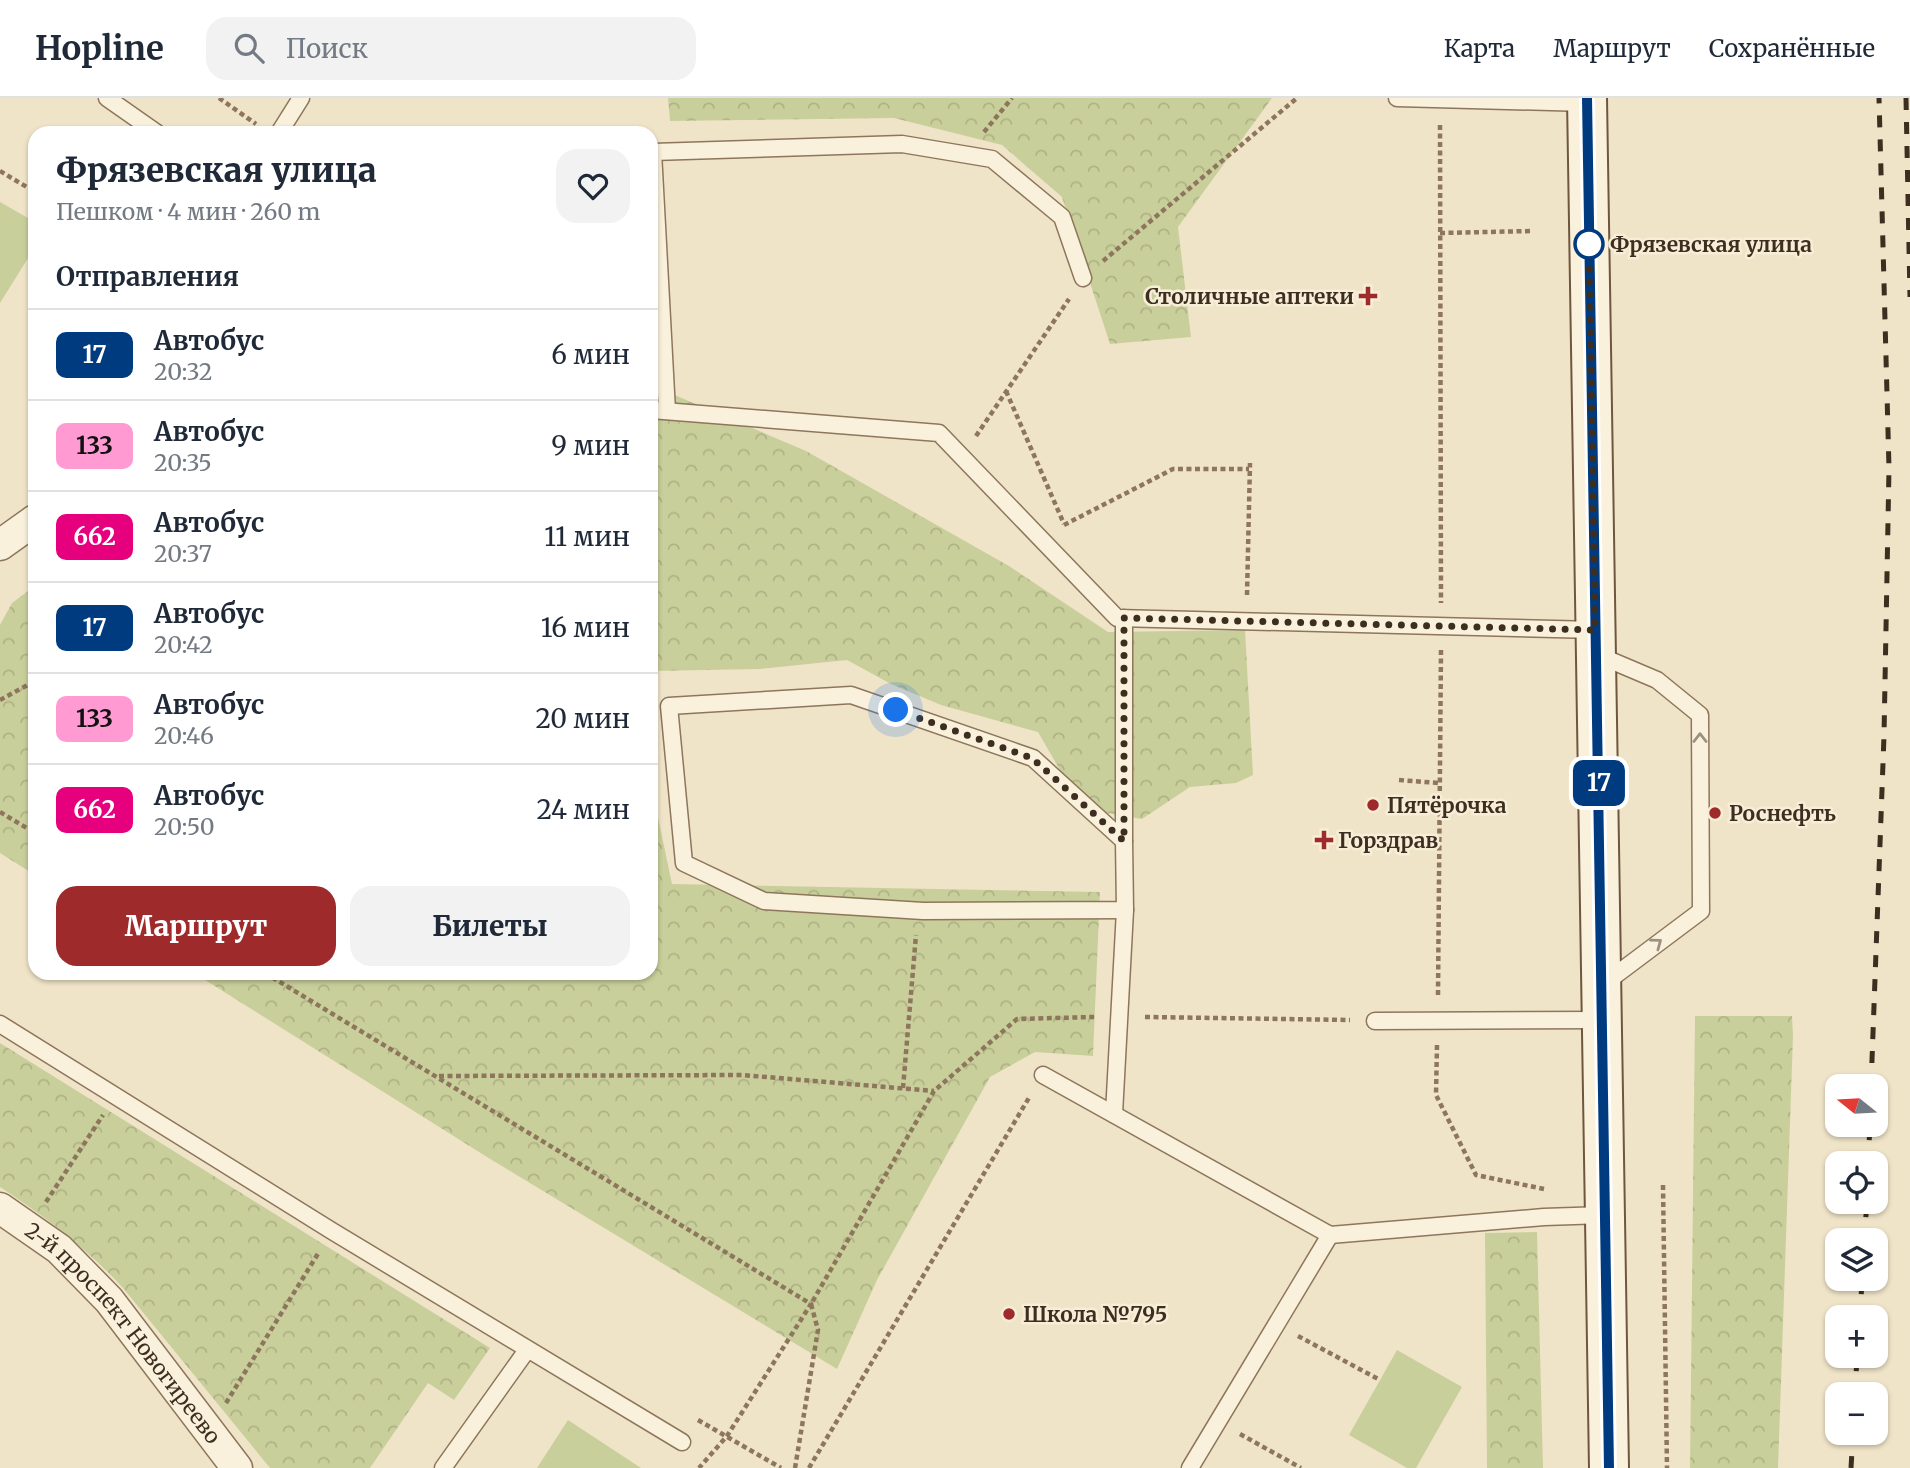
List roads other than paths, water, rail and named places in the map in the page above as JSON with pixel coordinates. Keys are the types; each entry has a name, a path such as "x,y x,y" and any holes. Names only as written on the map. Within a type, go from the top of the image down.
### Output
{"main road":[{"path":"1587,100 1609,1468"}],"street":[{"path":"0,545 28,525"},
{"name":"2-й проспект Новогиреево","path":"0,1208 59,1249 109,1300 237,1468"}],"lane":[{"path":"107,98 148,126"},
{"path":"283,126 301,98"},
{"path":"1397,98 1587,100"},
{"path":"658,152 902,144 992,159 1062,217 1083,278"},
{"path":"658,368 659,411 939,433 1117,618 1441,625 1596,642 1657,680 1700,715 1701,911 1603,1002 1437,1021 1375,1021"},
{"path":"1114,1114 1125,910 1124,618"},
{"path":"1124,841 1032,758 851,695 668,706 684,863 764,901 918,911 1125,910"},
{"path":"0,1024 332,1231 682,1442"},
{"path":"1043,1075 1329,1235 1544,1217 1604,1215"},
{"path":"1190,1468 1329,1235"},
{"path":"443,1468 527,1350"}],"railway":[{"path":"1871,1074 1884,736 1889,468 1879,98"},
{"path":"1906,98 1910,297"},
{"path":"1869,1138 1869,1151"},
{"path":"1865,1228 1866,1214"},
{"path":"1861,1291 1861,1305"},
{"path":"1856,1368 1856,1382"},
{"path":"1851,1468 1852,1445"}],"place":[{"name":"Фрязевская улица","path":"1589,244"},
{"name":"Столичные аптеки","path":"1368,296"},
{"name":"Пятёрочка","path":"1373,805"},
{"name":"Роснефть","path":"1715,813"},
{"name":"Горздрав","path":"1324,840"},
{"name":"Школа №795","path":"1009,1314"}]}
